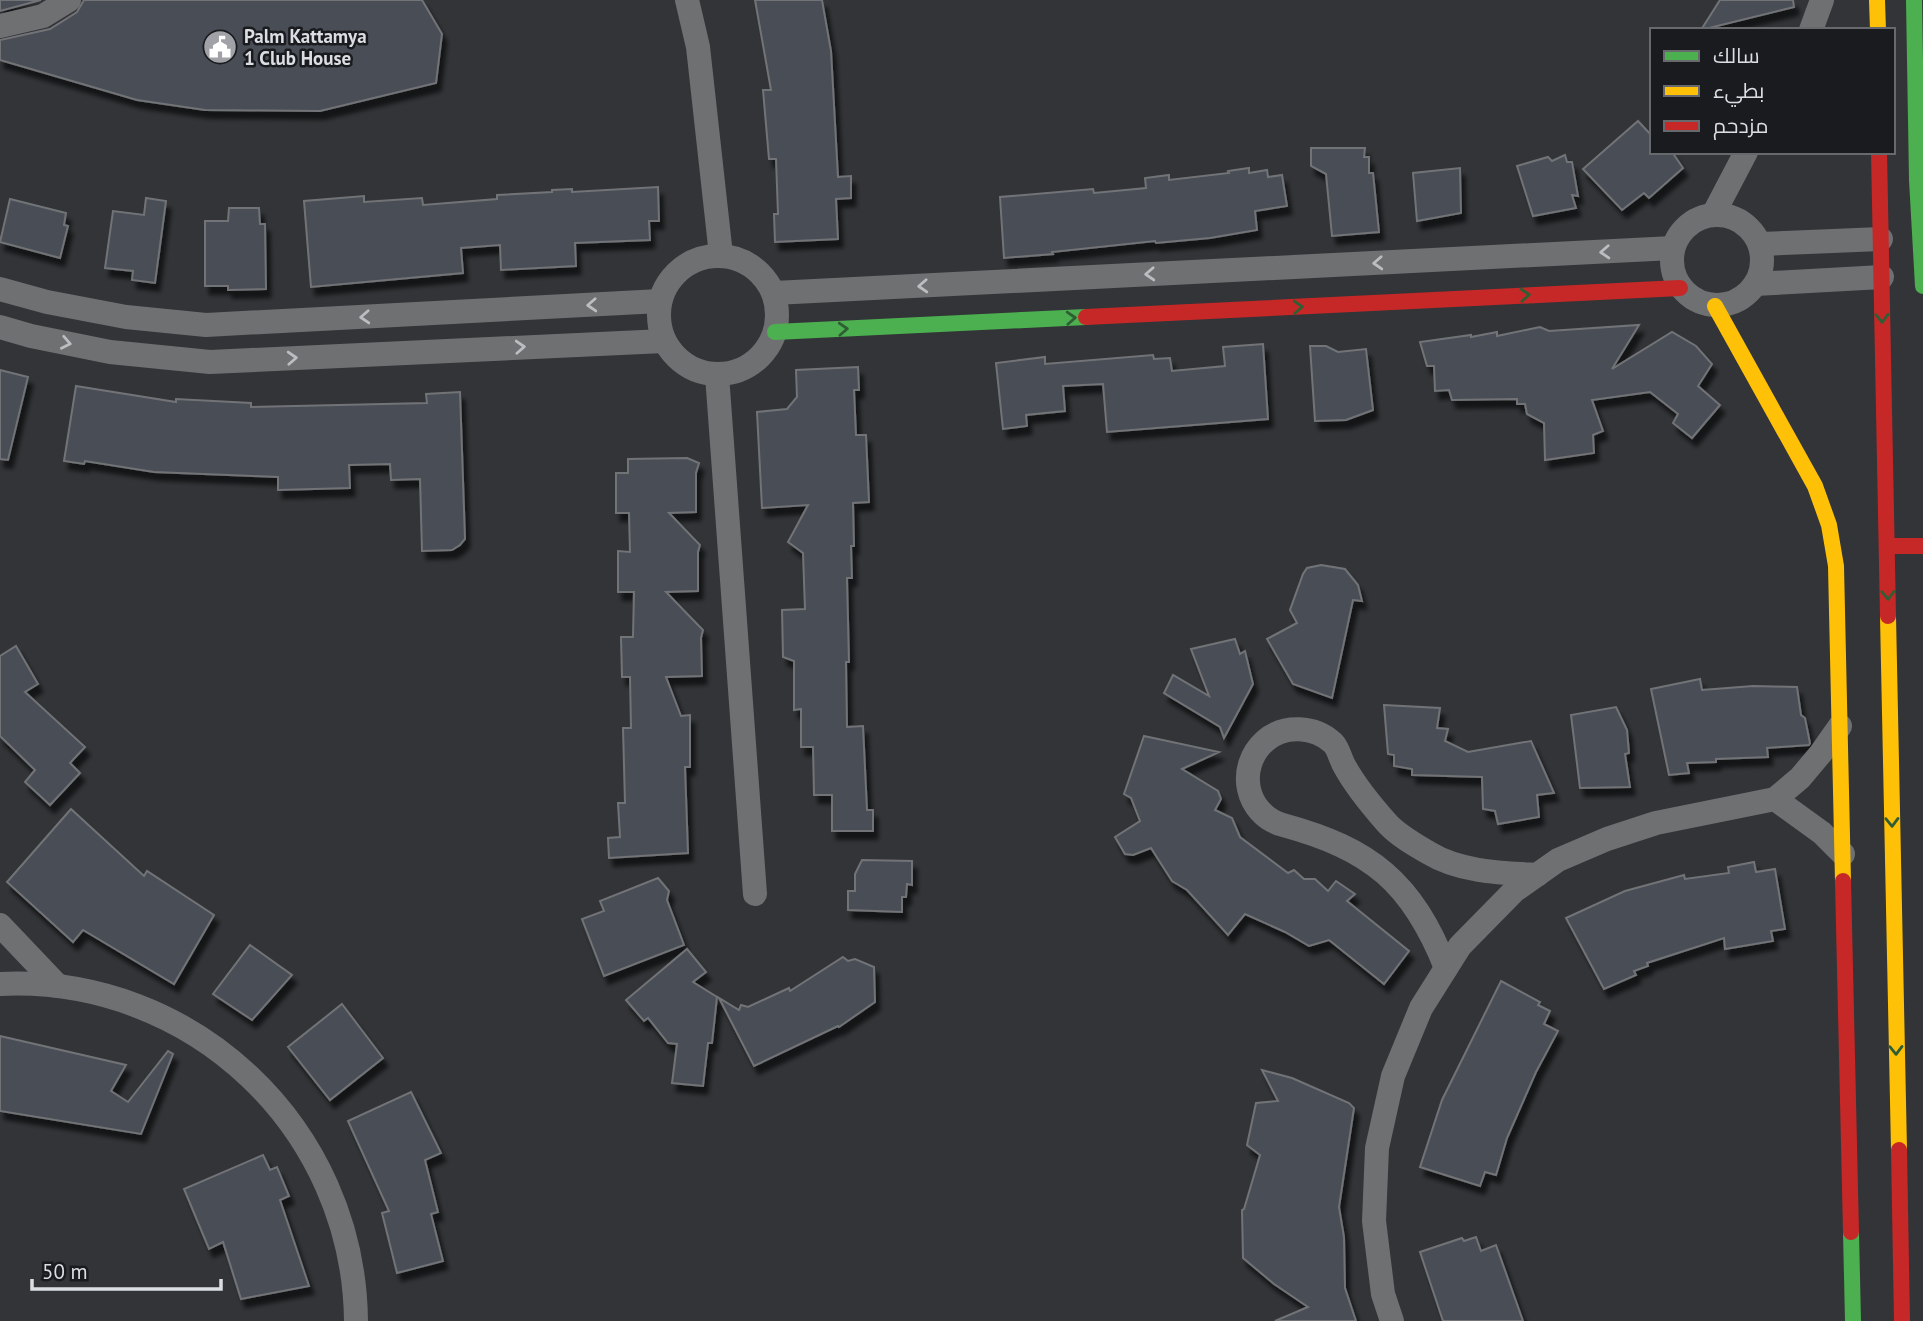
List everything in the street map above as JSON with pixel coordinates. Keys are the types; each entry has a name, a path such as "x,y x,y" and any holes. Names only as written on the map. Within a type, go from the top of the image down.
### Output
{"street":[{"path":"0,26 43,16 69,0"},
{"path":"687,0 698,47 721,255"},
{"path":"1812,28 1822,0"},
{"path":"1877,0 1878,28"},
{"path":"1914,0 1917,180 1923,286"},
{"path":"1713,215 1745,154"},
{"path":"1880,154 1902,1321"},
{"path":"1713,215 1723,215 1741,222 1749,228 1760,244 1762,265 1755,284 1738,301 1715,306 1696,301 1680,288 1672,269 1673,248 1677,238 1692,222 1713,215"},
{"path":"1760,244 1881,239"},
{"path":"1826,242 1827,280"},
{"path":"774,293 1673,248"},
{"path":"721,255 747,263 768,281 774,293 778,312 775,332 767,350 753,363 736,372 718,375 692,369 671,352 664,341 659,321 660,301 668,282 682,267 701,258 721,255"},
{"path":"1755,284 1882,277"},
{"path":"775,332 1680,288"},
{"path":"0,289 47,302 126,317 206,325 660,301"},
{"path":"1715,306 1815,486 1829,525 1836,566 1853,1321"},
{"path":"0,327 31,337 110,352 210,362 664,341"},
{"path":"718,375 755,894"},
{"path":"1887,546 1923,546"},
{"path":"1392,1321 1383,1294 1374,1222 1377,1148 1393,1076 1421,1008 1460,946 1514,891 1558,860 1607,839 1656,823 1775,799 1800,778 1840,726"},
{"path":"1446,968 1432,932 1410,899 1383,871 1351,849 1315,833 1270,821 1256,808 1249,791 1248,772 1254,754 1266,740 1283,731 1302,729 1320,734 1335,745 1355,784 1388,825 1431,855 1481,872 1537,875"},
{"path":"1775,799 1800,815 1843,854"},
{"path":"0,925 58,986"},
{"path":"0,984 30,982 90,990 148,1009 202,1038 250,1075 291,1121 323,1173 344,1230 356,1291 356,1321"}],"building":[{"path":"0,0 41,0 0,11"},
{"name":"Palm Kattamya 1 Club House","path":"84,0 422,0 442,34 436,83 320,111 205,110 137,100 0,60 0,40 50,29 77,12"},
{"path":"755,0 822,0 831,51 838,177 851,176 851,198 836,199 838,239 775,242 774,214 778,214 776,159 769,159 763,90 771,90"},
{"path":"1720,0 1793,0 1794,7 1702,28"},
{"path":"1638,121 1650,134 1650,154 1673,154 1683,168 1649,198 1644,193 1622,210 1583,169"},
{"path":"1311,148 1365,148 1364,157 1369,157 1369,173 1373,173 1379,232 1332,236 1326,174 1311,166"},
{"path":"1565,155 1567,162 1572,162 1578,196 1572,195 1576,208 1533,216 1517,166 1548,157 1552,161"},
{"path":"1249,168 1249,173 1267,170 1268,177 1282,175 1287,206 1255,211 1257,230 1210,238 1155,241 1004,258 1000,197 1093,189 1094,193 1146,188 1145,178 1169,175 1169,180"},
{"path":"1460,168 1461,213 1417,221 1413,173"},
{"path":"658,187 659,221 649,221 650,240 575,243 576,266 501,270 500,245 461,248 463,273 311,287 304,201 364,196 364,202 422,198 423,205 497,199 497,195 552,190 572,189 572,192"},
{"path":"146,198 166,201 155,283 132,280 133,271 105,268 113,211 144,215"},
{"path":"10,199 66,213 64,225 68,226 60,258 0,242"},
{"path":"229,208 259,208 260,224 265,224 266,289 228,290 228,286 205,286 205,221 228,221"},
{"path":"1639,325 1612,369 1672,332 1696,346 1712,364 1698,386 1720,405 1692,438 1673,423 1678,414 1650,392 1592,400 1603,431 1593,435 1594,453 1545,460 1544,423 1527,414 1525,404 1517,404 1517,399 1452,400 1449,390 1435,391 1434,366 1427,366 1420,342 1497,332 1497,336 1540,327 1549,331"},
{"path":"1263,344 1268,419 1107,432 1103,384 1063,386 1065,411 1026,415 1027,426 1003,429 996,363 1045,357 1045,364 1153,355 1154,359 1170,358 1172,371 1225,366 1223,347"},
{"path":"1310,346 1326,346 1338,352 1366,349 1373,410 1346,420 1315,421"},
{"path":"858,367 859,390 854,390 856,435 866,435 869,502 853,503 852,578 847,578 847,727 863,726 867,810 873,810 873,831 832,831 832,795 814,795 813,747 801,747 801,709 794,710 794,661 783,657 782,610 805,609 803,553 788,542 808,505 762,508 757,412 787,409 797,397 796,370"},
{"path":"0,370 28,377 8,460 0,459"},
{"path":"76,386 176,402 176,399 251,403 251,407 427,403 426,394 460,392 465,539 452,550 422,551 420,479 391,480 390,464 349,465 350,488 278,490 278,477 154,472 85,461 84,464 64,461"},
{"path":"687,458 699,463 696,473 696,512 669,513 700,545 698,591 666,592 703,630 702,676 666,677 681,716 690,715 690,767 685,767 688,853 609,858 608,838 620,837 618,803 625,803 623,728 631,728 630,677 622,677 621,637 633,637 634,592 618,592 618,551 630,552 629,513 616,513 616,473 628,473 628,459"},
{"path":"1321,565 1345,569 1358,585 1362,601 1353,600 1332,698 1293,684 1267,639 1297,623 1290,610 1303,574 1307,568"},
{"path":"1235,639 1240,654 1245,651 1253,684 1224,738 1220,727 1164,693 1173,675 1209,696 1191,649"},
{"path":"16,646 38,684 25,692 85,747 70,763 80,773 50,805 25,782 35,770 0,736 0,656"},
{"path":"1700,679 1702,690 1753,686 1797,687 1809,745 1767,748 1768,757 1687,763 1689,773 1669,775 1651,689"},
{"path":"1384,705 1440,708 1437,728 1448,729 1445,741 1468,752 1531,741 1554,793 1537,795 1539,817 1498,824 1495,811 1483,809 1482,777 1412,775 1412,769 1394,766 1394,755 1388,754"},
{"path":"1616,707 1627,730 1629,753 1625,754 1630,787 1580,788 1571,715"},
{"path":"1144,736 1219,752 1182,769 1218,791 1221,799 1215,810 1232,818 1240,837 1288,873 1294,870 1304,879 1315,879 1328,891 1336,881 1355,894 1347,901 1409,951 1384,984 1329,940 1309,946 1245,914 1228,935 1187,890 1172,881 1151,848 1133,855 1125,854 1115,837 1140,821 1131,798 1124,794"},
{"path":"71,809 144,876 147,871 214,915 174,984 83,930 73,942 7,882"},
{"path":"862,860 912,861 912,885 907,884 906,897 902,897 902,912 848,910 848,891 855,891 855,874"},
{"path":"1754,862 1756,872 1775,869 1785,929 1771,931 1773,941 1725,949 1724,938 1647,963 1648,966 1634,971 1636,975 1604,989 1566,918 1625,891 1684,875 1685,879 1729,873 1728,867"},
{"path":"658,878 669,891 667,900 684,945 604,976 582,919 604,911 600,901"},
{"path":"250,945 292,975 252,1020 213,994"},
{"path":"687,949 706,972 693,982 717,997 712,1043 708,1043 703,1086 672,1083 677,1044 668,1043 648,1018 644,1021 626,1000"},
{"path":"843,957 848,961 855,959 874,967 875,1002 839,1027 754,1066 719,998 739,1010 741,1005 748,1007 789,988 790,991"},
{"path":"1501,981 1540,1002 1538,1005 1550,1011 1544,1024 1558,1031 1536,1072 1507,1138 1496,1175 1485,1172 1480,1186 1420,1167 1442,1100"},
{"path":"342,1004 383,1058 330,1100 288,1047"},
{"path":"0,1036 126,1065 111,1091 128,1102 168,1051 173,1054 141,1134 0,1111"},
{"path":"1262,1070 1292,1078 1349,1103 1354,1108 1339,1207 1344,1237 1345,1288 1356,1321 1275,1321 1308,1307 1274,1284 1243,1258 1242,1210 1260,1155 1247,1145 1256,1103 1278,1101"},
{"path":"411,1092 441,1153 425,1160 438,1212 431,1214 443,1261 397,1273 382,1213 389,1211 348,1121"},
{"path":"263,1155 270,1170 277,1167 289,1196 280,1200 309,1286 241,1299 223,1242 209,1249 184,1189"},
{"path":"1476,1237 1481,1251 1496,1245 1523,1321 1443,1321 1420,1252 1462,1238 1464,1241"}],"traffic: fast":[{"path":"1914,0 1917,180 1923,286"},
{"path":"775,332 1086,317"},
{"path":"1851,1232 1853,1321"}],"traffic: slow":[{"path":"1877,0 1878,28"},
{"path":"1715,306 1815,486 1829,525 1836,566 1843,881"},
{"path":"1888,616 1899,1150"}],"traffic: jam":[{"path":"1879,154 1888,616"},
{"path":"1086,317 1680,288"},
{"path":"1887,546 1923,546"},
{"path":"1843,881 1851,1232"},
{"path":"1899,1150 1902,1321"}],"place":[{"name":"Palm Kattamya 1 Club House","path":"220,47"}]}
